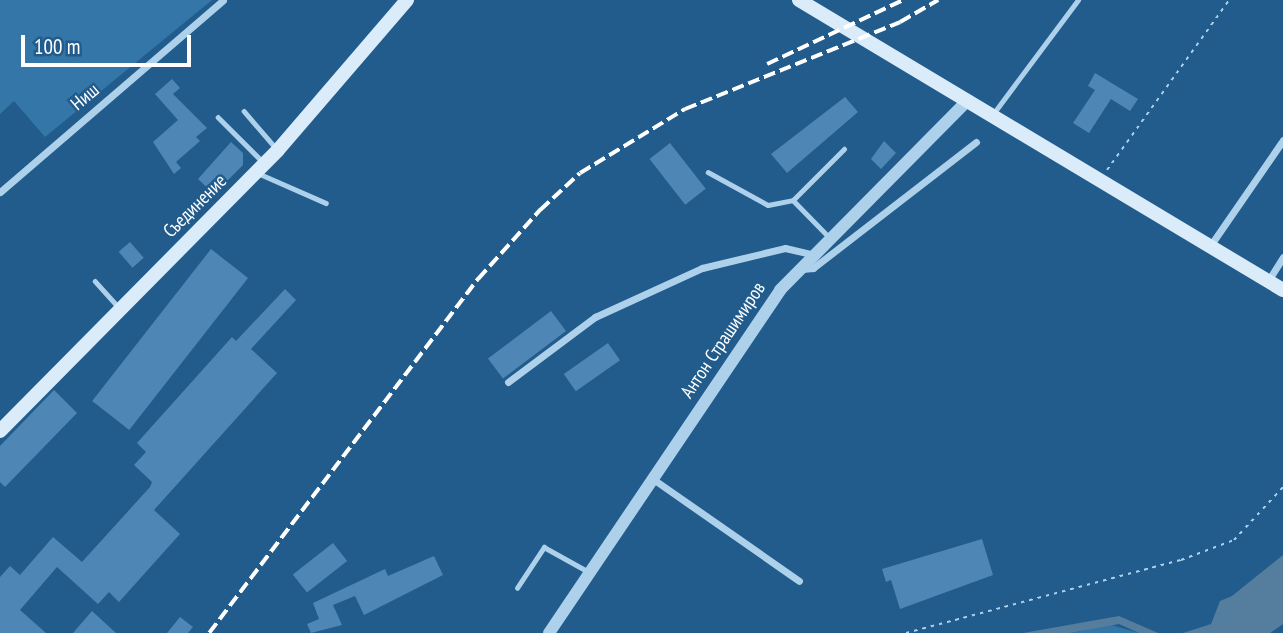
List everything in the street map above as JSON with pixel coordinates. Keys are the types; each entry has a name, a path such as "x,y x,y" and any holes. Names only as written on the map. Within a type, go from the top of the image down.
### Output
{"main road":[{"name":"Съединение","path":"0,431 278,150 407,0"},
{"path":"799,0 1283,290"}],"street":[{"name":"Ниш","path":"0,192 223,0"},
{"name":"Антон Страшимиров","path":"549,633 797,269 968,100"},
{"path":"1210,246 1283,140"},
{"path":"797,269 813,268 976,142"},
{"path":"508,382 595,317 702,268 785,248 811,254"},
{"path":"1268,281 1283,257"},
{"path":"653,479 799,581"}],"lane":[{"path":"993,115 1078,0"},
{"path":"244,111 278,150"},
{"path":"218,117 260,168 326,203"},
{"path":"708,172 768,205 793,200 844,149"},
{"path":"793,200 829,237"},
{"path":"95,281 120,308"},
{"path":"517,588 544,547 590,573"}],"path":[{"path":"1099,179 1229,0"},
{"path":"906,633 1191,556 1234,540 1283,487"}],"shaded area":[{"path":"0,0 212,0 45,137 14,101 0,114"},
{"path":"1283,555 1283,624 1270,633 1183,633 1211,624 1220,601 1232,596"},
{"path":"1119,616 1158,633 1139,633 1119,624 1070,633 1023,633"},
{"path":"1108,624 1139,633 1070,633 1077,632"}],"building":[{"path":"1095,73 1138,99 1130,111 1111,99 1089,133 1073,123 1095,90 1088,86"},
{"path":"172,79 180,88 173,94 207,128 196,137 200,141 176,162 181,168 174,174 153,142 178,120 155,94"},
{"path":"845,97 858,112 787,173 771,154"},
{"path":"884,141 896,153 881,169 871,159"},
{"path":"231,142 243,153 243,165 214,194 198,179"},
{"path":"670,143 706,189 685,205 650,159"},
{"path":"130,242 144,258 132,268 119,252"},
{"path":"211,249 248,278 129,430 92,401"},
{"path":"285,289 296,300 251,349 277,373 154,510 180,534 119,602 109,592 98,604 57,567 20,610 46,633 0,633 0,577 10,566 20,575 53,537 82,562 150,487 152,482 134,465 146,452 137,443 232,337 236,341"},
{"path":"551,311 566,331 503,379 488,359"},
{"path":"608,343 620,360 576,391 564,374"},
{"path":"54,390 77,413 5,487 0,482 0,446"},
{"path":"982,539 993,575 900,609 891,580 886,582 882,569"},
{"path":"333,543 347,561 307,593 293,574"},
{"path":"434,556 443,575 364,615 355,596 333,605 342,625 311,633 307,624 319,619 313,603 385,569 388,576"},
{"path":"92,611 116,633 73,633"},
{"path":"180,617 193,627 188,633 167,633"}],"railway":[{"path":"767,64 903,0"},
{"path":"209,633 478,279 540,210 580,173 685,109 900,22 938,0"}]}
